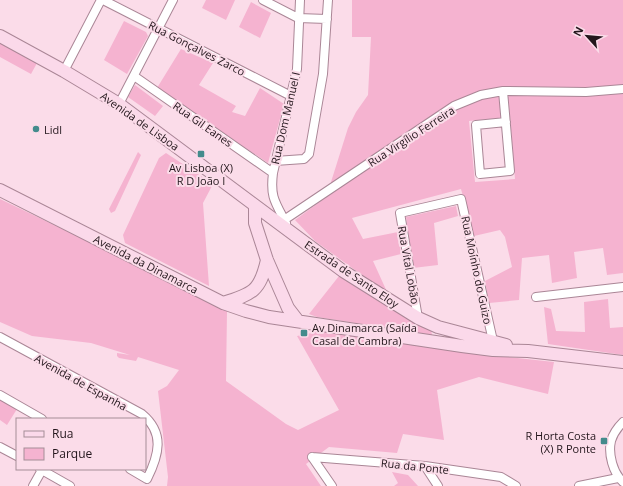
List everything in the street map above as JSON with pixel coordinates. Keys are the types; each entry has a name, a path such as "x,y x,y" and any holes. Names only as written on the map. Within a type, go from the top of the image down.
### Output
{"main road":[{"name":"Avenida de Lisboa","path":"0,36 64,71 119,104 271,218"},
{"name":"Avenida da Dinamarca","path":"0,190 223,303 269,317 298,321"},
{"path":"255,206 255,223 267,260 288,308 298,321"},
{"name":"Estrada de Santo Eloy","path":"271,218 343,271 418,318 438,327 528,351"},
{"path":"223,303 243,297 253,291 263,278 267,260"},
{"name":"Estrada de Santo Eloy","path":"298,321 462,346 494,350 528,351 623,362"}],"street":[{"name":"Rua Gonçalves Zarco","path":"102,0 291,96"},
{"path":"64,71 102,0"},
{"path":"119,104 173,0"},
{"path":"263,0 298,18 327,19"},
{"name":"Rua Dom Manuel I","path":"291,232 272,198 271,188 275,161 297,69 298,18 300,0"},
{"path":"275,161 304,158 309,154 323,74 328,0"},
{"name":"Rua Gil Eanes","path":"134,76 273,173"},
{"name":"Rua Virgílio Ferreira","path":"284,220 454,106 481,95 503,91 586,92 623,89"},
{"path":"503,91 506,122 510,171 480,174 476,125 506,122"},
{"name":"Rua Vital Lobão","path":"418,318 400,213 461,199"},
{"name":"Rua Moínho do Guizo","path":"461,199 493,341"},
{"path":"536,297 623,287"},
{"name":"Avenida de Espanha","path":"0,337 148,419 156,434 158,446 155,464 147,478 132,470"},
{"path":"0,395 40,418"},
{"path":"579,486 621,480 613,464 610,452 612,440 617,429 623,422"},
{"path":"0,447 16,455"},
{"name":"Rua da Ponte","path":"332,486 312,457 425,466 501,477 516,486"},
{"path":"425,466 438,486"},
{"path":"33,486 41,470 70,486"}],"green space":[{"path":"206,0 235,0 226,20 202,8"},
{"path":"352,0 623,0 623,273 607,275 603,248 574,252 577,278 552,283 549,255 522,258 519,300 489,303 485,281 512,267 505,237 500,230 474,236 461,189 352,218 363,239 398,232 401,254 373,261 388,294 315,241 295,220 336,190 331,182 348,128 356,112 368,95 371,37 352,37","holes":["510,117 515,179 475,182 469,121"]},
{"path":"251,2 271,13 260,38 239,27"},
{"path":"124,21 146,32 148,36 127,74 104,60"},
{"path":"0,43 37,63 31,74 0,57"},
{"path":"181,49 213,63 199,85 236,106 232,112 245,116 260,88 284,104 268,163 157,88"},
{"path":"135,85 163,106 155,116 128,97"},
{"path":"138,152 141,155 115,211 111,213 109,209"},
{"path":"166,153 213,184 203,203 209,286 125,243 123,235 159,158"},
{"path":"0,199 146,269 227,311 226,381 286,424 298,430 339,410 297,336 321,331 554,362 548,394 479,377 437,390 444,440 403,434 397,453 329,447 306,464 321,486 167,486 168,477 158,391 167,386 179,370 138,357 136,361 119,358 117,353 130,355 91,343 32,336 0,322"},
{"path":"456,206 458,216 434,223 438,265 413,268 406,217"},
{"path":"339,276 431,329 432,335 317,317 309,314"},
{"path":"608,299 610,328 623,327 623,355 548,344 544,307 551,309 556,331 585,332 584,302"},
{"path":"0,399 17,409 7,425 0,420"},
{"path":"392,472 408,475 418,486 394,486 398,483"}],"place":[{"name":"Lidl","path":"36,129"},
{"name":"Av Lisboa (X) R D João I","path":"201,154"},
{"name":"Av Dinamarca (Saída Casal de Cambra)","path":"304,333"},
{"name":"R Horta Costa (X) R Ponte","path":"604,441"}]}
